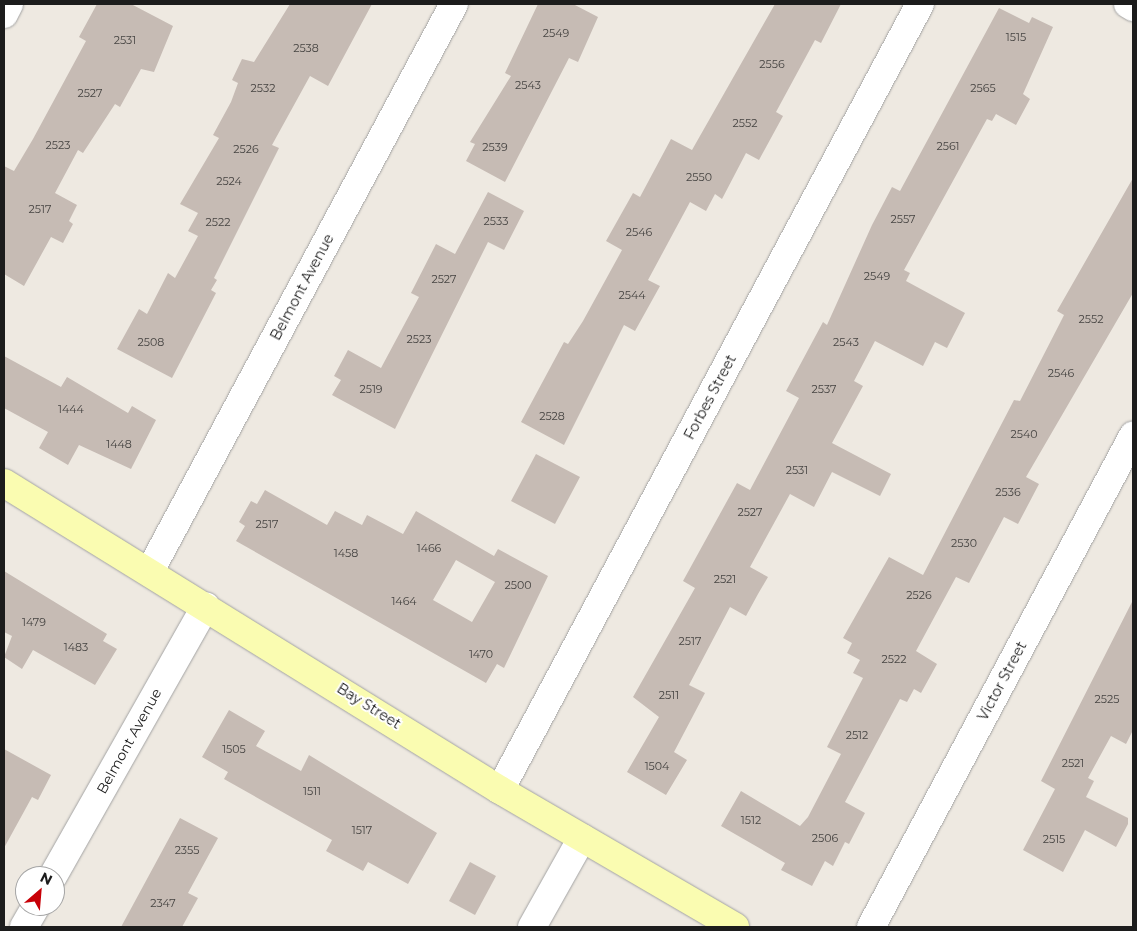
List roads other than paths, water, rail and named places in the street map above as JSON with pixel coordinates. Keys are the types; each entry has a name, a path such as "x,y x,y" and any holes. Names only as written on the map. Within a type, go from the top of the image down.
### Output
{"main road":[{"name":"Bay Street","path":"4,483 150,571 500,790 735,927"}],"street":[{"path":"4,14 9,4"},
{"name":"Belmont Avenue","path":"150,571 454,4"},
{"name":"Forbes Street","path":"500,790 920,4"},
{"path":"1128,4 1133,7"},
{"name":"Victor Street","path":"871,927 1133,436"},
{"name":"Belmont Avenue","path":"59,866 206,606"},
{"path":"532,927 582,838"},
{"path":"24,927 30,916"},
{"path":"4,924 9,927"}]}
